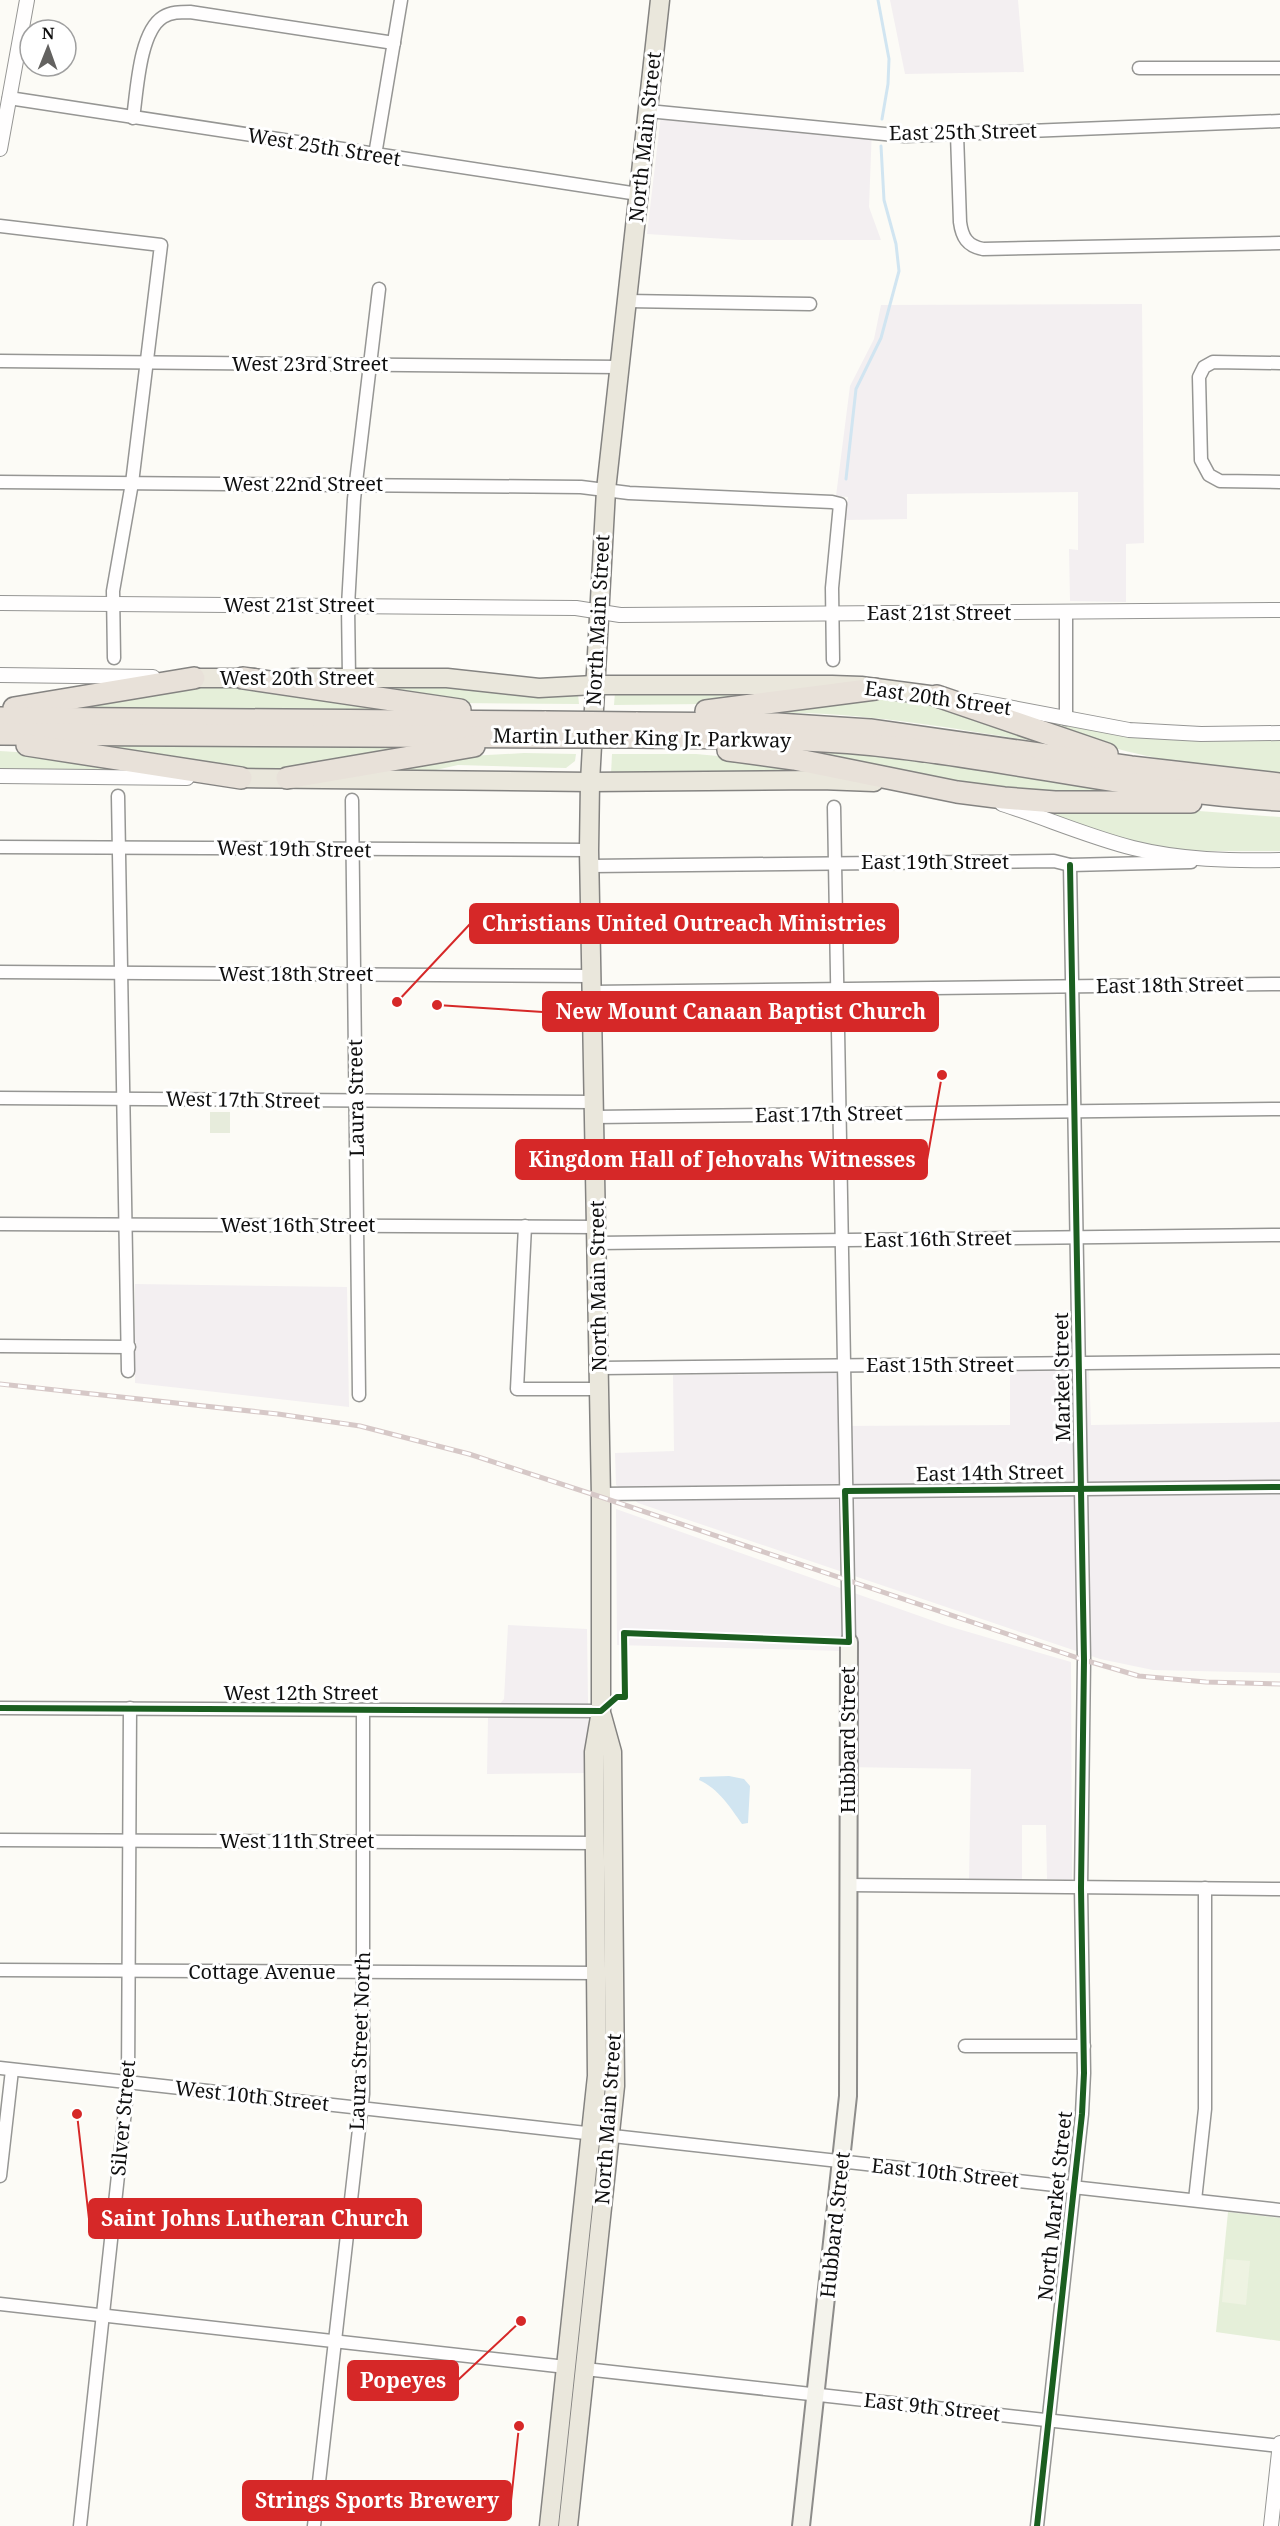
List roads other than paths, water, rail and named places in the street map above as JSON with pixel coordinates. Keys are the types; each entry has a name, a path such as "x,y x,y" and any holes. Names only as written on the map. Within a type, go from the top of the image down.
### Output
{"highway":[{"path":"0,710 194,678"},
{"path":"243,678 414,704 498,713 542,727"},
{"path":"639,727 676,713 734,709 875,689"},
{"path":"937,696 1116,756 1131,768"},
{"name":"Martin Luther King Jr. Parkway","path":"0,718 542,727"},
{"name":"Martin Luther King Jr. Parkway","path":"0,734 777,724 870,730 1270,791"},
{"path":"286,778 481,745 542,727"},
{"path":"639,727 957,792 1055,802 1166,803 1270,791"},
{"name":"Martin Luther King Jr. Parkway","path":"639,727 873,745 1167,788 1270,791"},
{"path":"0,741 241,778"}],"main road":[{"name":"North Main Street","path":"549,2526 597,2076 594,1752 601,1711 601,1494 589,858 597,612 606,490 660,0"},
{"name":"West 20th Street","path":"194,678 447,678 539,688 594,685"},
{"name":"East 20th Street","path":"594,685 832,685 937,696"},
{"path":"241,778 590,782 833,780 894,784 957,792"},
{"name":"Hubbard Street","path":"801,2526 849,2080 849,1642"},
{"name":"North Main Street","path":"568,2526 611,2136 616,2062 612,1752 601,1711"}],"street":[{"path":"0,148 6,102 27,0"},
{"path":"375,155 401,0"},
{"path":"133,118 145,43 150,31 164,16 177,12 190,12 394,43"},
{"path":"1139,68 1280,68"},
{"name":"West 25th Street","path":"6,102 133,118 639,194"},
{"name":"East 25th Street","path":"648,111 906,136 1280,121"},
{"path":"957,134 960,222 962,234 974,247 983,249 1280,243"},
{"path":"0,226 161,245 132,483 113,591 114,658"},
{"path":"349,678 348,606 356,484 379,289"},
{"path":"627,301 810,304"},
{"name":"West 23rd Street","path":"0,361 620,367"},
{"path":"1280,363 1213,362 1204,367 1199,377 1201,460 1209,475 1220,481 1280,482"},
{"name":"West 22nd Street","path":"0,482 581,487 629,493 823,500 840,504 831,614"},
{"name":"West 21st Street","path":"0,603 576,608 597,612"},
{"name":"East 21st Street","path":"597,612 620,615 1280,610"},
{"path":"1066,612 1066,719"},
{"path":"831,614 832,660"},
{"name":"West 20th Street","path":"0,675 194,678"},
{"name":"East 20th Street","path":"937,696 986,703 1117,729 1157,733 1280,733"},
{"path":"0,776 241,778"},
{"path":"957,792 1009,806 1125,846 1174,856 1239,861"},
{"path":"118,796 128,1371"},
{"name":"Laura Street","path":"352,800 359,1395"},
{"name":"Hubbard Street","path":"834,807 849,1642"},
{"name":"West 19th Street","path":"0,847 353,850 589,858"},
{"name":"East 19th Street","path":"589,858 835,863 1054,861 1070,865 1280,860"},
{"name":"Market Street","path":"1070,865 1084,1660 1081,1888"},
{"name":"West 18th Street","path":"0,972 354,974 592,984"},
{"name":"East 18th Street","path":"592,984 837,989 1280,984"},
{"name":"West 17th Street","path":"0,1098 357,1101 594,1109"},
{"name":"East 17th Street","path":"594,1109 840,1114 1280,1109"},
{"name":"West 16th Street","path":"0,1224 525,1226 597,1235"},
{"path":"525,1226 517,1389 600,1389"},
{"name":"East 16th Street","path":"597,1235 842,1240 1280,1235"},
{"path":"0,1347 129,1347"},
{"name":"East 15th Street","path":"600,1368 1280,1361"},
{"name":"East 14th Street","path":"601,1494 1280,1487"},
{"name":"West 12th Street","path":"0,1708 601,1711"},
{"name":"Silver Street","path":"80,2526 128,2083 130,1708"},
{"name":"Laura Street North","path":"314,2526 361,2108 363,1710"},
{"name":"West 11th Street","path":"0,1840 594,1843"},
{"path":"848,1886 1280,1889"},
{"name":"North Market Street","path":"1037,2526 1082,2114 1084,2046 1081,1888"},
{"path":"1195,2200 1206,2100 1205,1888"},
{"name":"Cottage Avenue","path":"0,1971 596,1973"},
{"path":"965,2046 1084,2046"},
{"path":"0,2176 6,2069"},
{"name":"West 10th Street","path":"6,2069 611,2136"},
{"name":"East 10th Street","path":"611,2136 1280,2210"},
{"path":"0,2304 566,2367"},
{"name":"East 9th Street","path":"585,2369 1280,2445"},
{"path":"1271,2526 1280,2445"}],"water":[{"path":"729,1776 744,1779 750,1786 748,1823 742,1824 718,1793 699,1780 700,1777"}],"waterway":[{"path":"878,0 889,59 888,84 882,119"},
{"path":"846,479 856,389 881,338 899,271 896,244 884,200 881,146"}],"railway":[{"path":"0,1384 278,1414 360,1426 469,1454 1084,1660 1139,1676 1206,1682 1280,1684"}],"place":[{"name":"Christians United Outreach Ministries","path":"397,1002"},
{"name":"New Mount Canaan Baptist Church","path":"437,1005"},
{"name":"Kingdom Hall of Jehovahs Witnesses","path":"942,1075"},
{"name":"Saint Johns Lutheran Church","path":"77,2114"},
{"name":"Popeyes","path":"521,2321"},
{"name":"Strings Sports Brewery","path":"519,2426"}]}
